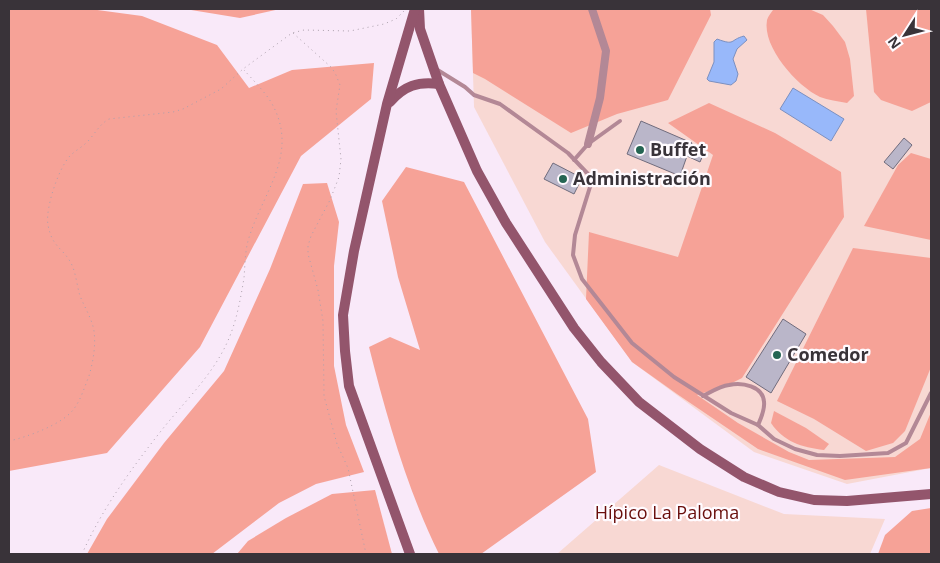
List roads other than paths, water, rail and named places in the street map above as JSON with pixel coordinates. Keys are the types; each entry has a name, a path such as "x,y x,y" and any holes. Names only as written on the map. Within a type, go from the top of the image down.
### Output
{"street":[{"path":"410,554 349,386 344,351 343,315 354,251 387,104 415,9"},
{"path":"419,9 420,29 439,84 477,171 506,223 574,328 601,362 639,402 700,449 744,477 779,492 814,500 848,501 931,494"},
{"path":"588,144 600,98 606,51 592,9"},
{"path":"387,104 398,93 411,85 426,82 439,84"}],"lane":[{"path":"432,66 466,87 474,95 500,104 568,153 588,174 590,187 575,235 573,255 582,279 632,342 674,377 731,413 758,425 774,439 795,449 817,455 888,452 906,442 931,393"},
{"path":"574,160 588,144 620,121"},
{"path":"703,396 728,385 744,384 758,390 764,398 765,404 758,425"}],"water":[{"path":"744,36 747,40 737,49 733,59 738,74 736,81 731,85 709,81 707,79 714,62 714,42 717,39 732,42"},
{"path":"793,88 844,119 831,141 780,109"}],"place":[{"name":"Buffet","path":"640,150"},
{"name":"Administración","path":"563,179"},
{"name":"Comedor","path":"777,355"}],"park label":[{"name":"Hípico La Paloma","path":"667,513"}]}
